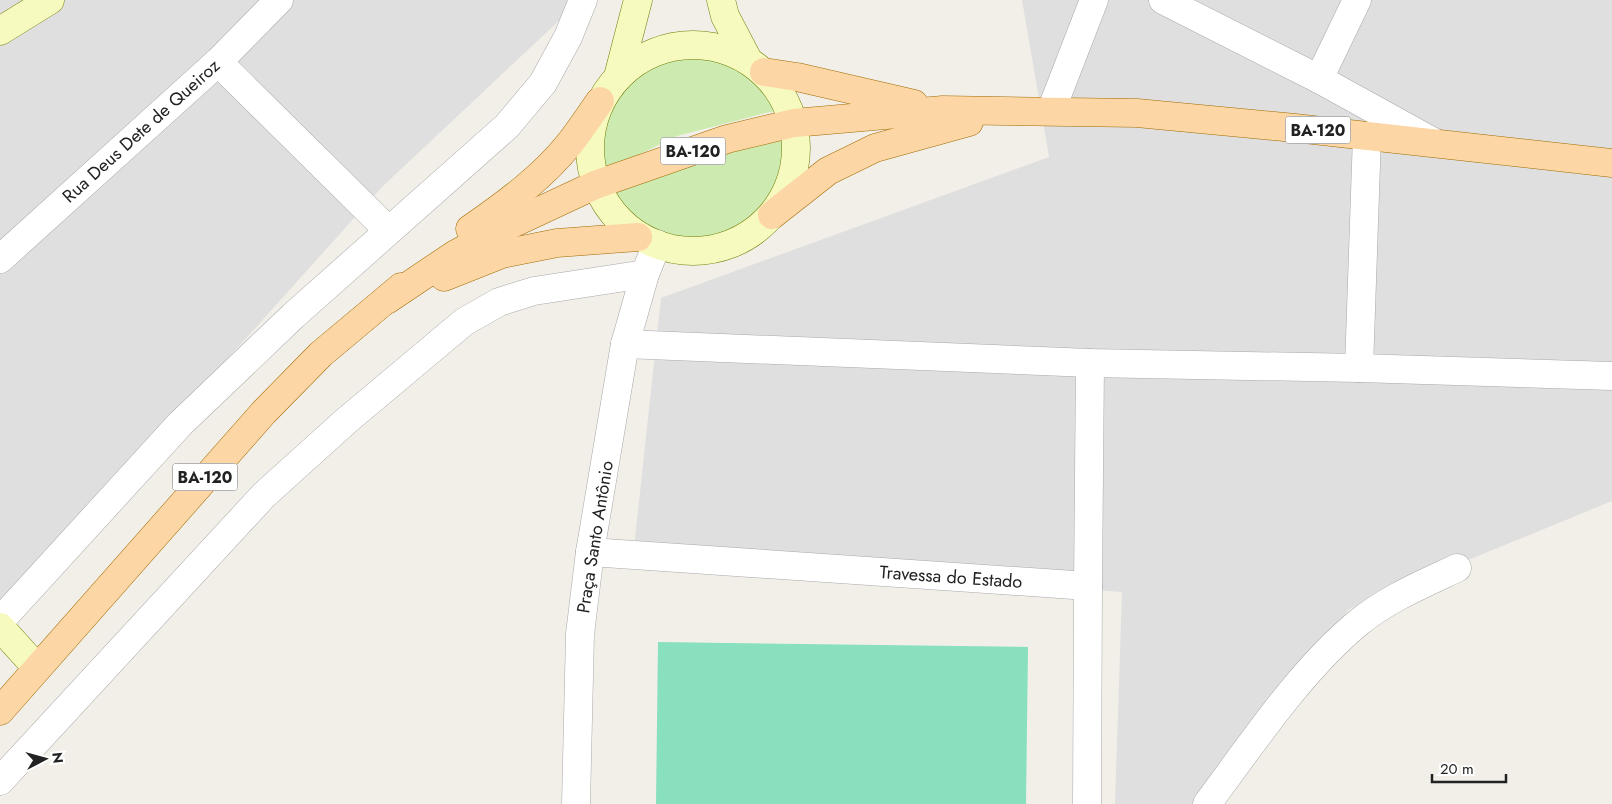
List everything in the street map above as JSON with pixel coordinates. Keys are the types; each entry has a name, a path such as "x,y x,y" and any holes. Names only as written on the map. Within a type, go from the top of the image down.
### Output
{"main road":[{"path":"0,31 50,0"},
{"path":"620,73 638,0"},
{"path":"721,0 725,16 756,66 785,101 794,123 796,158 788,190 772,215"},
{"path":"387,300 452,241 503,206 529,184 569,144 620,73 642,56 672,45 696,43 725,48 756,66 943,110"},
{"path":"600,101 590,134 589,154 595,185 606,206 647,241"},
{"name":"BA-120","path":"0,711 264,412 321,354 387,300 454,255 503,228 595,185 727,139 794,123 943,110 1137,113 1612,163"},
{"path":"387,300 502,254 557,243 647,241 676,251 706,252 741,240 828,171 875,148 938,129 1023,110"},
{"path":"0,627 37,668"}],"street":[{"name":"Rua Deus Dete de Queiroz","path":"0,259 218,62 279,0"},
{"path":"0,620 180,424 293,316 507,126 543,83 568,37 582,0"},
{"path":"1051,111 1094,0"},
{"path":"1163,0 1319,79 1435,143"},
{"path":"1319,79 1357,0"},
{"path":"218,62 388,230"},
{"path":"1359,368 1367,136"},
{"name":"Praça Santo Antônio","path":"576,804 580,634 590,552 625,344 645,274 647,241"},
{"path":"0,781 264,495 346,421 464,322 499,302 534,291 645,274"},
{"path":"625,344 1090,363 1359,368 1612,376"},
{"path":"1087,804 1090,363"},
{"name":"Travessa do Estado","path":"590,552 1088,586"},
{"path":"1207,804 1282,705 1328,652 1358,623 1385,603 1457,568"}],"shaded area":[{"path":"0,0 581,0 382,187 0,612"},
{"path":"1022,0 1612,0 1612,501 1349,609 1207,804 1115,804 1122,592 633,557 661,298 1049,157"}],"green space":[{"path":"684,53 715,57 740,67 760,84 778,110 677,136 601,173 600,129 614,94 642,68 662,59"},
{"path":"785,139 779,175 765,204 744,225 718,238 689,241 660,234 632,218 608,190 699,159"},
{"path":"658,642 1028,647 1026,804 656,804"}]}
